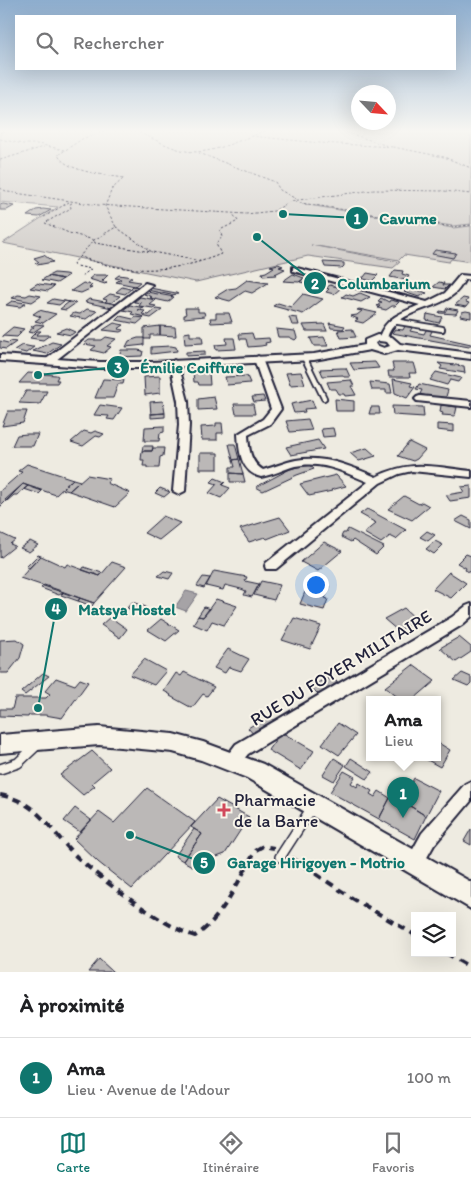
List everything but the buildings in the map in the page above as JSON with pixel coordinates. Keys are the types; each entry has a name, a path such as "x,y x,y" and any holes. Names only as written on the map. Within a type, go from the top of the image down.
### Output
{"main road":[{"path":"0,744 99,736 135,738 173,743 231,761 256,772 471,896"}],"street":[{"path":"296,269 429,305"},
{"path":"383,338 383,331 393,321 429,305 454,291 464,277 471,278"},
{"path":"48,362 148,285"},
{"path":"371,347 369,342 377,338 393,341 396,346"},
{"path":"0,358 123,365 304,357 336,354 371,347 382,351 393,349 396,346 471,356"},
{"path":"258,360 276,409 273,417 264,424 252,428 243,434 247,463 253,470 261,474 294,463 317,461 332,463 376,480"},
{"path":"174,363 183,401 184,417 179,491"},
{"path":"420,399 471,404"},
{"path":"271,566 376,480 396,471 412,468 471,474"},
{"name":"RUE DU FOYER MILITAIRE","path":"231,761 242,749 457,621 471,609"},
{"path":"415,862 428,839 471,789"}],"lane":[{"path":"393,321 442,329"},
{"path":"304,357 324,398"},
{"path":"0,769 18,763 43,740"},
{"path":"281,854 314,805"}],"path":[{"path":"105,206 112,189 124,178 116,176"},
{"path":"260,176 275,182 280,190 297,200"},
{"path":"0,190 105,206 233,214 274,211 291,201 374,190 444,191 471,194"},
{"path":"291,201 453,227 471,225"},
{"path":"44,217 70,202"},
{"path":"74,202 70,204 71,208 45,223 94,240 95,243 102,245 152,252 193,261 203,261"},
{"path":"105,206 116,227 152,252"},
{"path":"79,256 91,262 138,268 189,266 221,254 216,244 222,237 220,230 238,221 233,214"},
{"path":"82,276 91,269 72,265 94,240 116,227"},
{"path":"0,795 16,798 26,803 64,845 96,873 155,915 188,935 195,936 204,931 256,850 263,846 270,846 411,933"},
{"path":"453,957 471,968"}],"shaded area":[{"path":"0,176 471,176 471,224 453,226 302,204 453,228 471,226 471,262 451,259 449,262 404,255 399,260 311,245 400,262 393,268 308,256 196,282 3,243 58,207 0,202"},
{"path":"186,591 198,594 186,611 175,607"}],"place":[{"name":"Cavurne","path":"283,214"},
{"name":"Columbarium","path":"257,237"},
{"name":"Émilie Coiffure","path":"38,375"},
{"name":"Matsya Hostel","path":"38,708"},
{"name":"Pharmacie de la Barre","path":"224,810"},
{"name":"Ama","path":"403,818"},
{"name":"Garage Hirigoyen - Motrio","path":"130,835"}]}
